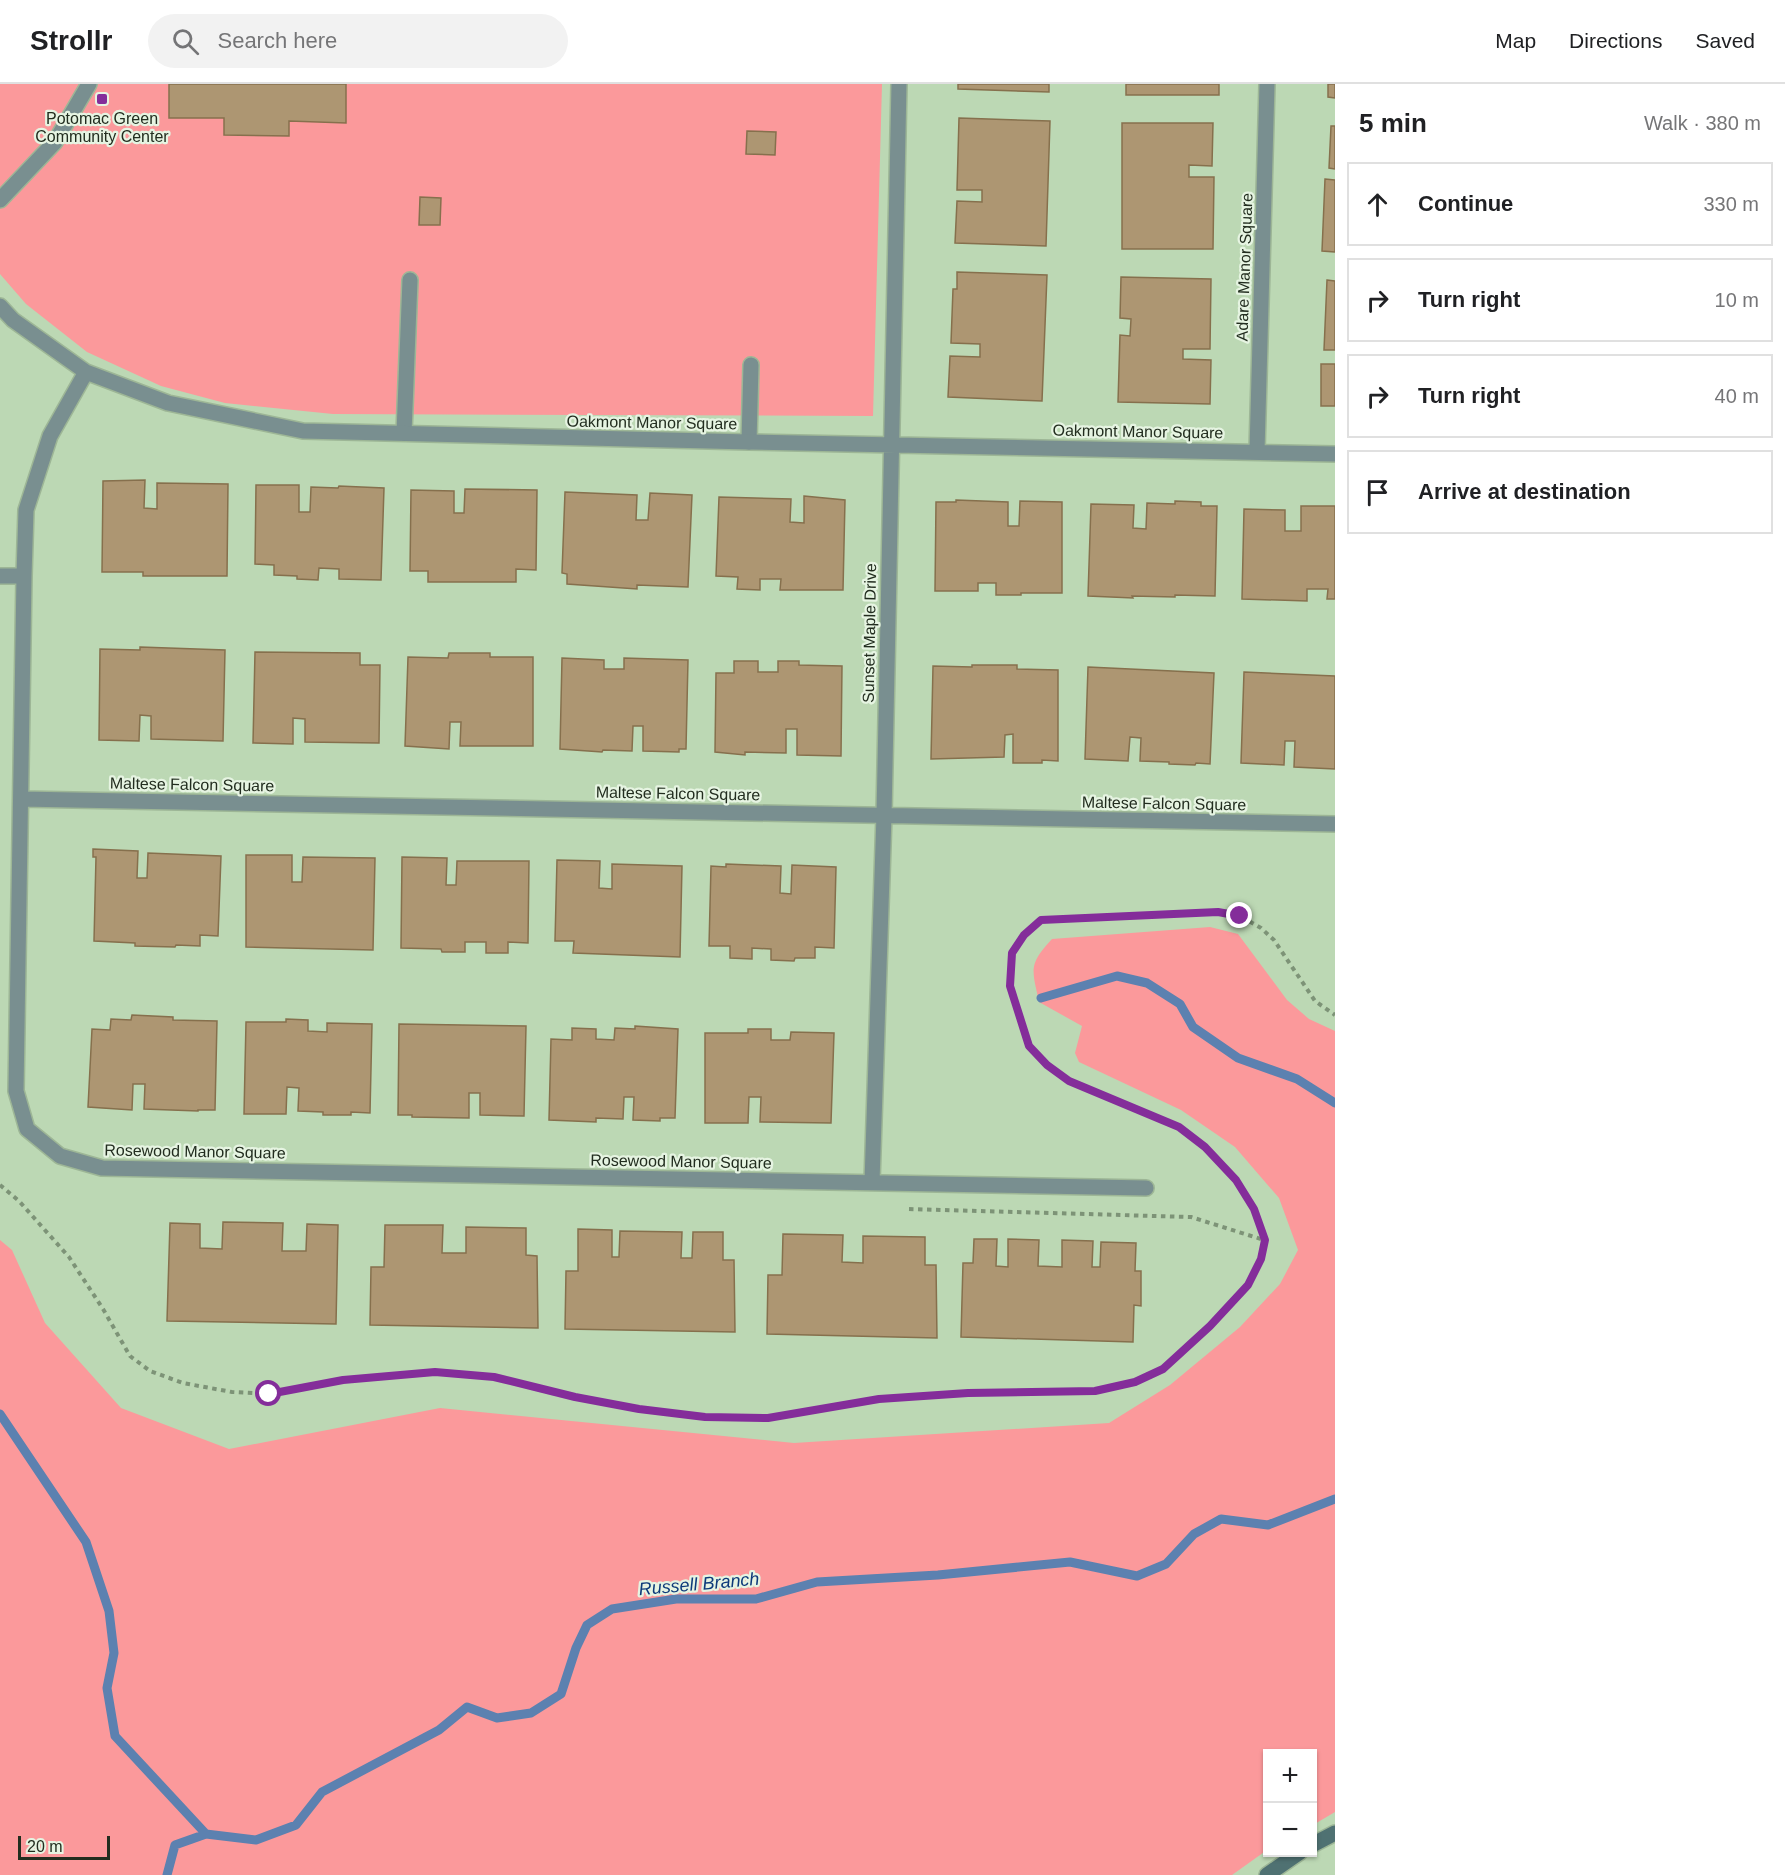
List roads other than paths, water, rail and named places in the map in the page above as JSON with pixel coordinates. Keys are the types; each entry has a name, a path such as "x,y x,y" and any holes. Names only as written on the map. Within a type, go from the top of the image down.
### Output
{"main road":[{"path":"1317,1842 1335,1833"},
{"path":"1267,1875 1293,1857"}],"street":[{"path":"0,200 55,142 88,84"},
{"name":"Sunset Maple Drive","path":"872,1182 884,815 899,84"},
{"name":"Adare Manor Square","path":"1257,451 1267,84"},
{"path":"404,433 410,280"},
{"name":"Oakmont Manor Square","path":"0,306 13,320 86,372 168,403 303,431 1335,453"},
{"path":"749,442 751,365"},
{"name":"Rosewood Manor Square","path":"86,372 50,436 26,510 16,1091 27,1129 60,1156 102,1168 1146,1188"},
{"path":"0,576 24,576"},
{"name":"Maltese Falcon Square","path":"21,799 1335,824"}],"waterway":[{"path":"1041,998 1117,976 1147,983 1180,1004 1193,1027 1238,1058 1297,1079 1335,1103"},
{"path":"0,1414 86,1542 109,1611 114,1653 107,1688 115,1736 206,1834"},
{"name":"Russell Branch","path":"167,1875 175,1845 206,1834 256,1840 296,1825 322,1792 439,1730 467,1707 497,1718 531,1713 561,1694 576,1648 587,1625 612,1609 676,1599 756,1599 817,1582 938,1575 1070,1562 1137,1576 1166,1564 1194,1534 1221,1519 1268,1525 1335,1499"}],"place":[{"name":"Potomac Green Community Center","path":"102,99"}]}
